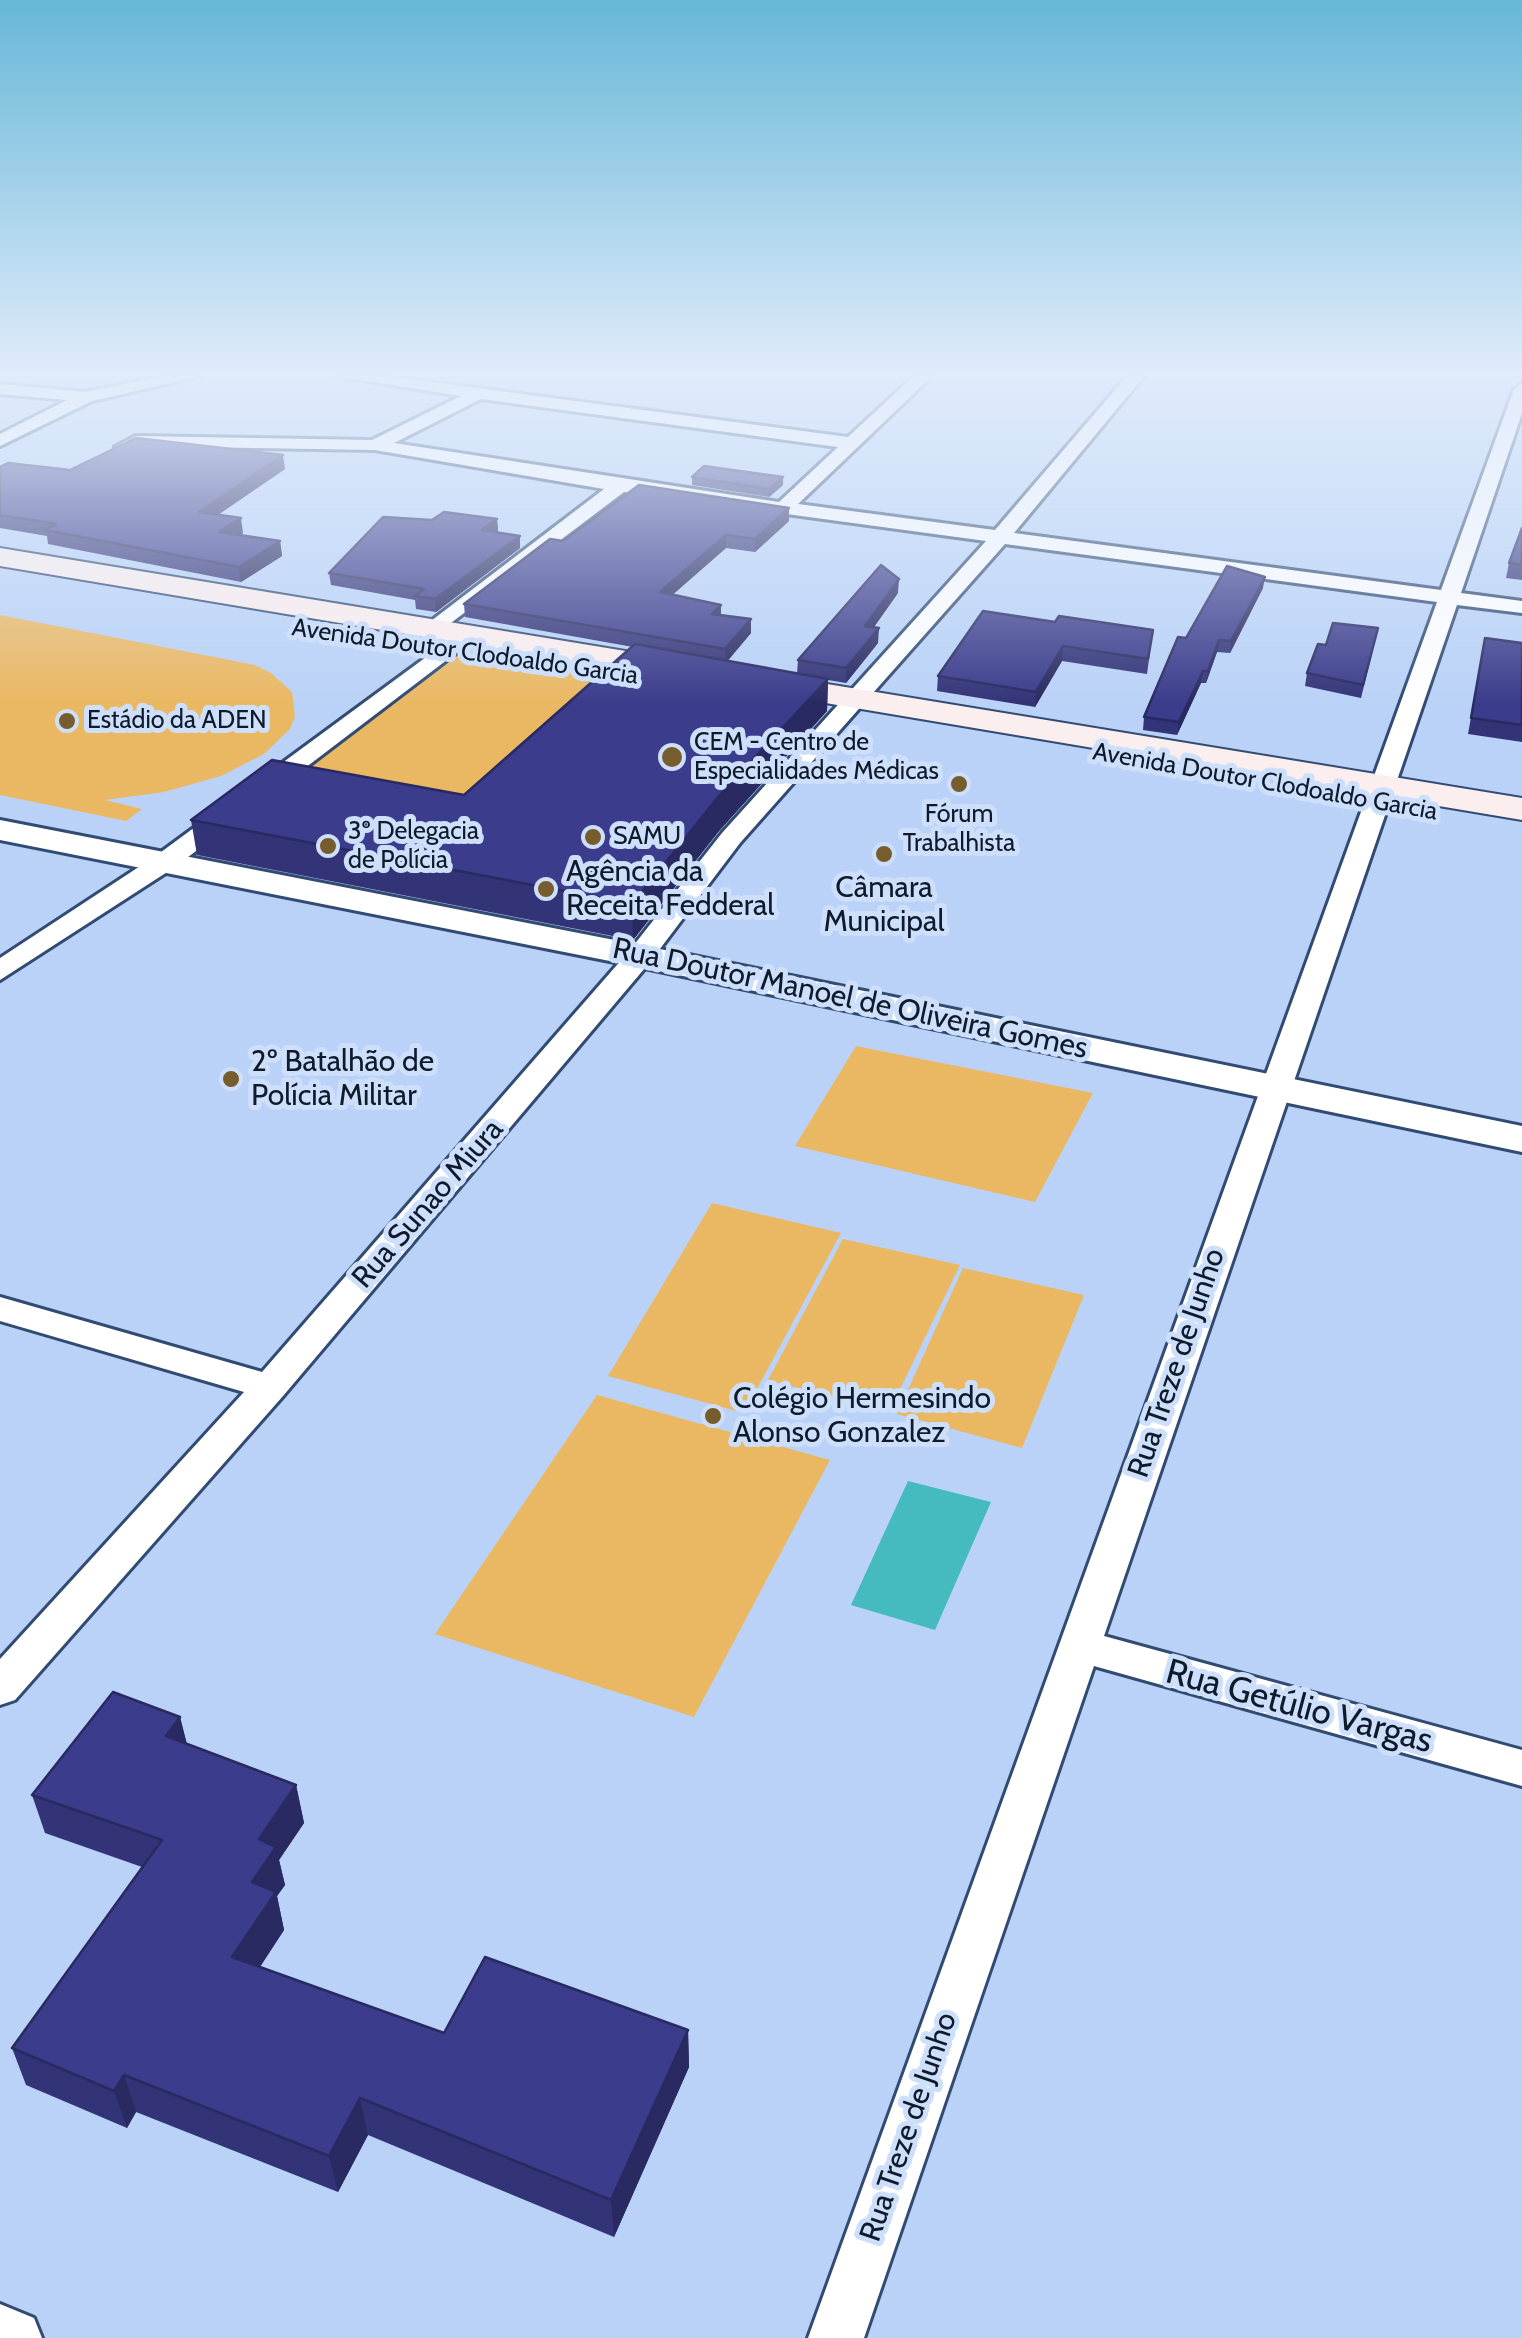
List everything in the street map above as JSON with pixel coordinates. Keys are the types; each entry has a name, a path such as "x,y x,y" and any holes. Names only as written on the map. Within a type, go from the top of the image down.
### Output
{"main road":[{"path":"0,557 69,580 110,575 441,638"},
{"name":"Avenida Doutor Clodoaldo Garcia","path":"14,581 69,580 233,620 441,638 1376,793 1522,809"},
{"name":"Avenida Doutor Clodoaldo Garcia","path":"1376,793 1522,826"}],"street":[{"path":"615,485 1003,534 1522,607"},
{"path":"785,506 807,485"},
{"name":"Rua Sunao Miura","path":"0,1688 270,1387 640,956 731,838 1044,485"},
{"name":"Rua Treze de Junho","path":"836,2338 1376,793 1448,596 1497,485"},
{"path":"0,972 166,861 441,638 620,486"},
{"name":"Rua Doutor Manoel de Oliveira Gomes","path":"0,830 640,956 1522,1139"},
{"path":"0,1309 270,1387"},
{"name":"Rua Getúlio Vargas","path":"1077,1645 1522,1768"},
{"path":"0,2332 14,2338"}],"shaded area":[{"path":"0,615 255,665 292,692 295,716 290,729 264,754 221,776 164,792 105,800 142,809 126,821 0,795"},
{"path":"453,652 633,679 467,830 274,793"},
{"path":"856,1046 1093,1093 1035,1202 795,1146"},
{"path":"712,1203 841,1233 744,1413 608,1376"},
{"path":"843,1239 960,1265 889,1412 768,1380"},
{"path":"963,1268 1084,1295 1022,1448 897,1414"},
{"path":"597,1395 830,1460 694,1717 435,1634"},
{"path":"908,1481 991,1502 935,1630 851,1605"}],"building":[{"path":"0,485 239,485 199,512 241,518 219,532 280,541 239,567 45,530 56,524 0,515"},
{"path":"639,485 789,508 755,539 726,535 660,592 721,605 712,614 751,619 725,649 464,604 550,539 563,541"},
{"path":"444,512 497,519 482,530 520,536 435,599 415,596 424,589 329,573 383,517 432,520"},
{"path":"1522,528 1522,565 1509,563"},
{"path":"881,565 899,579 865,626 879,628 846,668 798,660"},
{"path":"1227,566 1265,577 1231,641 1219,640 1208,671 1203,671 1179,722 1144,717 1178,637 1186,638"},
{"path":"983,611 1055,622 1059,616 1153,630 1148,659 1063,646 1036,692 938,676"},
{"path":"1333,623 1378,628 1363,685 1307,673 1318,644 1326,645"},
{"path":"1485,638 1522,643 1522,725 1471,718"},
{"path":"635,644 828,679 719,796 632,904 191,820 272,760 464,795"},
{"path":"113,1692 180,1717 166,1736 296,1785 259,1839 276,1847 252,1882 276,1892 232,1957 444,2033 485,1957 688,2030 611,2200 360,2098 329,2156 124,2075 114,2091 12,2048 162,1840 32,1795"}],"place":[{"name":"Estádio da ADEN","path":"67,721"},
{"name":"CEM - Centro de Especialidades Médicas","path":"672,757"},
{"name":"Fórum Trabalhista","path":"959,784"},
{"name":"SAMU","path":"593,837"},
{"name":"3º Delegacia de Polícia","path":"328,846"},
{"name":"Câmara Municipal","path":"884,854"},
{"name":"Agência da Receita Fedderal","path":"546,889"},
{"name":"2º Batalhão de Polícia Militar","path":"231,1079"},
{"name":"Colégio Hermesindo Alonso Gonzalez","path":"713,1416"}]}
